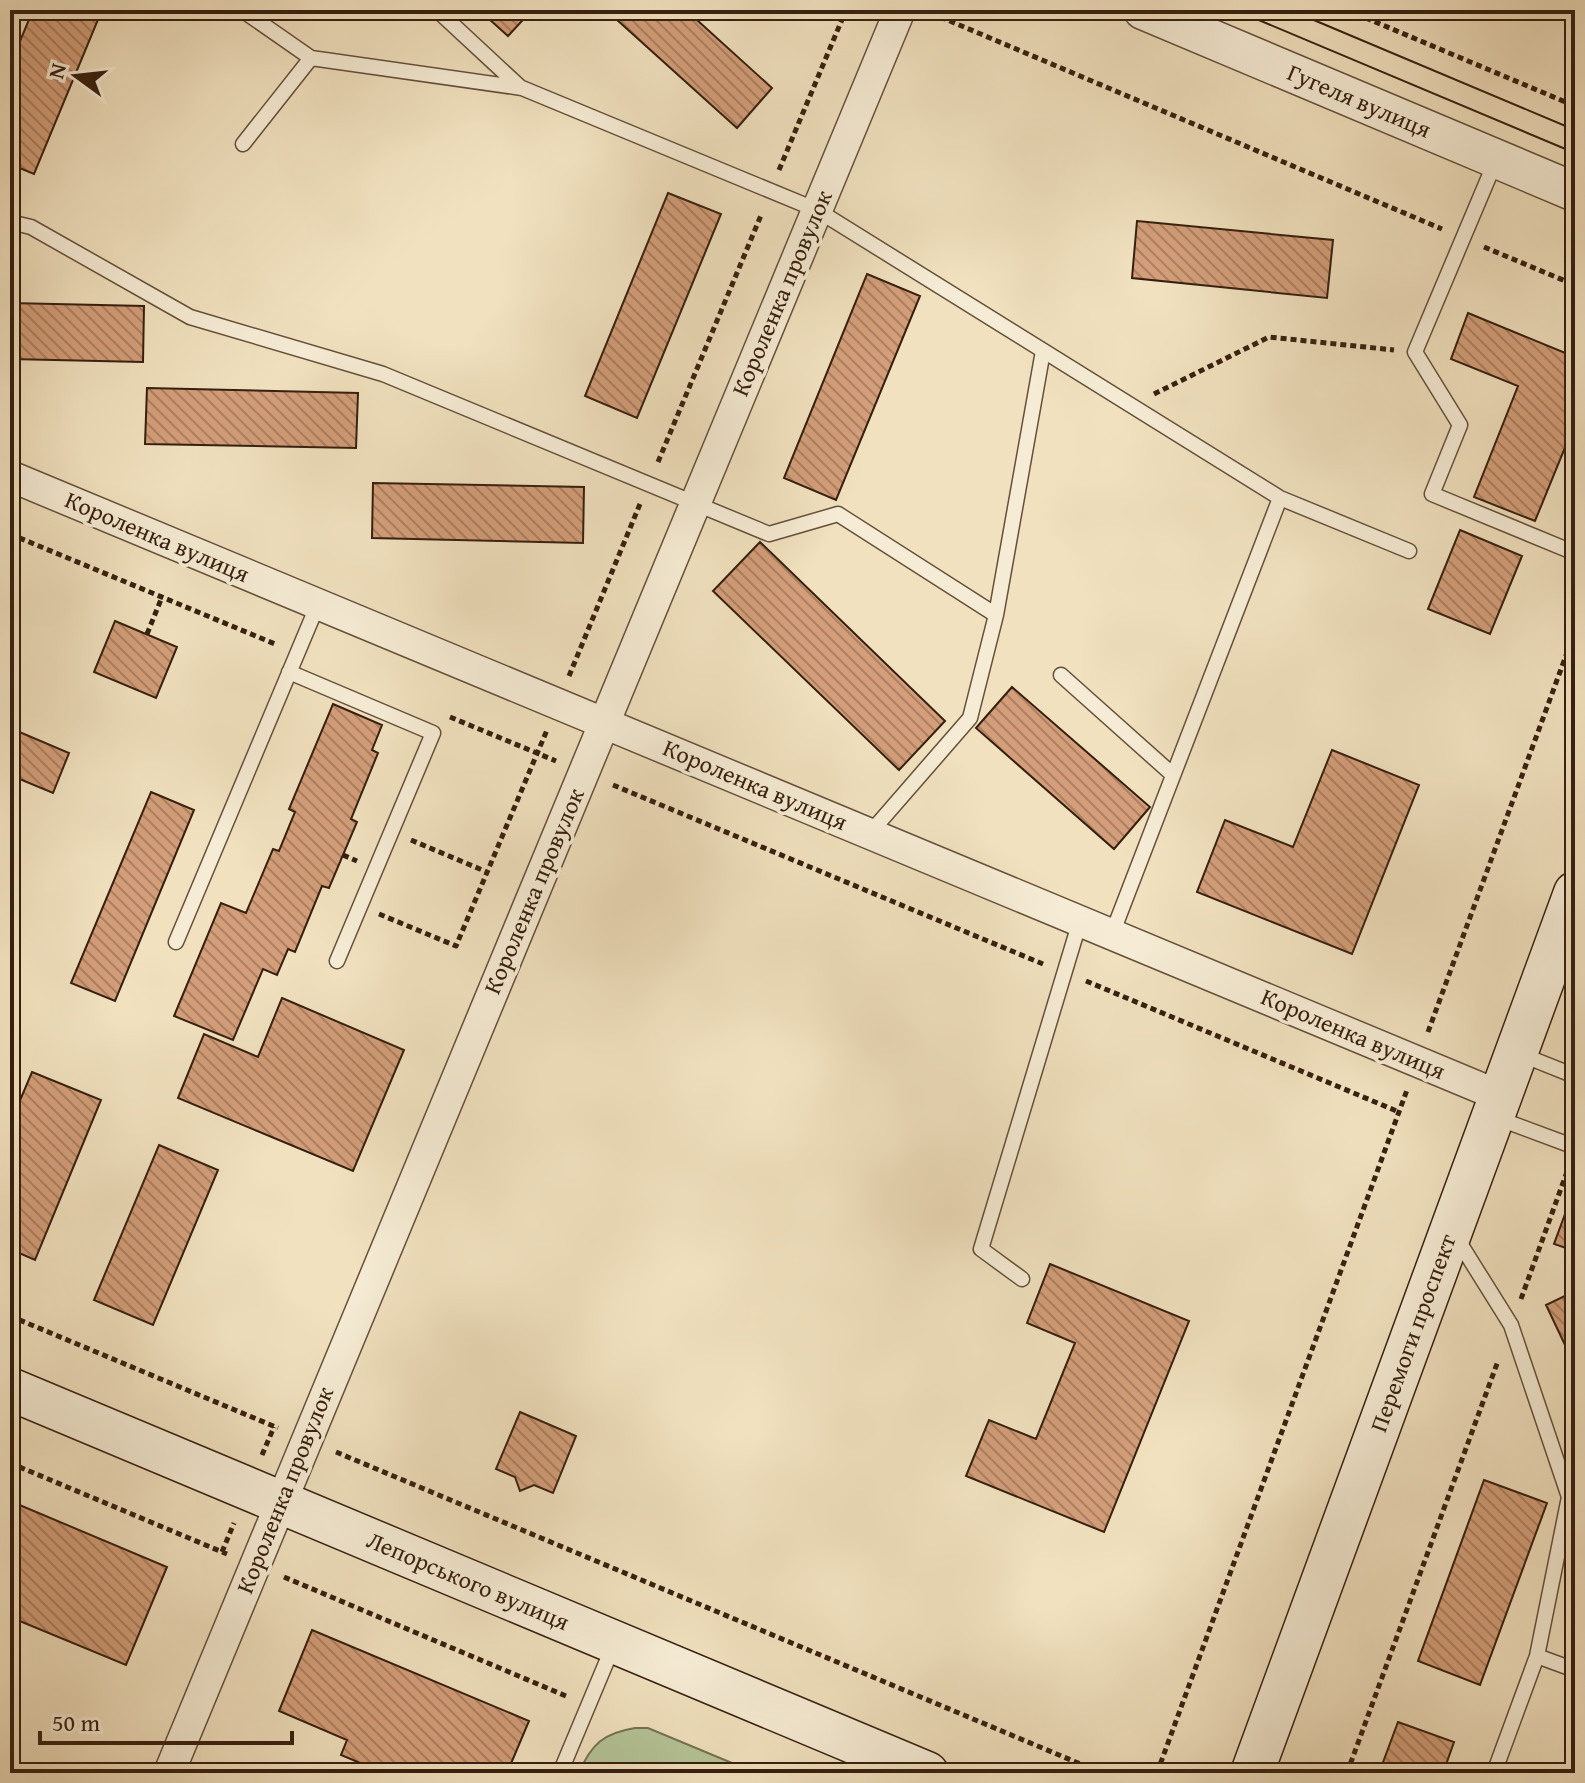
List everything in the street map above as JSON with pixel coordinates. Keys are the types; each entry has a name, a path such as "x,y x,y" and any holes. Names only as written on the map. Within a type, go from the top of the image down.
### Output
{"main road":[{"name":"Перемоги проспект","path":"1252,1773 1575,893"},
{"name":"Лепорського вулиця","path":"10,1389 927,1773"}],"street":[{"name":"Короленка провулок","path":"169,1773 900,10"},
{"name":"Гугеля вулиця","path":"1143,10 1575,192"},
{"name":"Короленка вулиця","path":"10,476 1417,1061 1497,1106"}],"lane":[{"path":"242,10 311,58 522,88 817,210 1280,498 1409,551"},
{"path":"437,10 522,88"},
{"path":"243,144 311,58"},
{"path":"1496,159 1415,352 1460,425 1432,494 1575,553"},
{"path":"10,222 31,227 190,317 383,374 769,534 838,514 996,615"},
{"path":"870,833 970,718 996,615 1043,351"},
{"path":"1112,934 1280,498"},
{"path":"176,942 318,604"},
{"path":"289,672 433,733 337,961"},
{"path":"1061,675 1173,775"},
{"path":"1022,1279 981,1249 1080,921"},
{"path":"1516,1053 1575,1076"},
{"path":"1497,1106 1575,1147"},
{"path":"1451,1229 1511,1325 1569,1497 1537,1656 1494,1773"},
{"path":"560,1773 615,1642"},
{"path":"1537,1656 1575,1670"}],"path":[{"path":"923,10 1575,285"},
{"path":"1347,10 1575,106"},
{"path":"1131,405 1269,337 1415,352"},
{"path":"10,534 297,653"},
{"path":"147,634 162,597"},
{"path":"1157,1773 1575,631"},
{"path":"438,712 1399,1112"},
{"path":"391,832 487,872"},
{"path":"360,906 456,946"},
{"path":"1347,1773 1570,1165"},
{"path":"10,1316 274,1427"},
{"path":"337,1452 1102,1773"},
{"path":"10,1463 222,1552"},
{"path":"285,1578 589,1705"}],"green space":[{"path":"648,1728 756,1773 579,1773 588,1754 600,1742 615,1733"}],"building":[{"path":"33,10 102,10 34,174 10,164 10,65"},
{"path":"479,10 532,10 508,36"},
{"path":"606,10 686,10 772,88 737,128"},
{"path":"1517,10 1542,10 1539,19"},
{"path":"668,193 721,214 637,418 585,396"},
{"path":"1137,221 1333,240 1327,298 1132,278"},
{"path":"867,274 920,296 836,500 784,478"},
{"path":"10,303 144,306 143,362 10,359"},
{"path":"1468,313 1575,357 1575,423 1535,521 1474,497 1518,386 1451,359"},
{"path":"147,388 358,393 356,448 145,444"},
{"path":"373,483 584,487 583,543 372,538"},
{"path":"1460,530 1522,556 1490,634 1428,609"},
{"path":"760,542 945,721 899,770 713,591"},
{"path":"115,621 177,647 156,698 94,672"},
{"path":"1012,687 1150,807 1114,849 976,728"},
{"path":"333,704 382,725 372,750 378,753 351,819 357,822 329,888 322,886 295,952 288,949 277,975 263,969 233,1040 174,1016 221,903 246,913 273,849 279,851 295,812 289,809"},
{"path":"10,728 69,753 53,793 10,775"},
{"path":"1332,750 1419,785 1352,954 1197,892 1225,820 1293,847"},
{"path":"151,792 194,810 115,1001 71,983"},
{"path":"282,998 404,1050 353,1171 178,1098 204,1034 258,1057"},
{"path":"32,1072 101,1100 35,1260 10,1249 10,1124"},
{"path":"159,1145 218,1170 153,1325 94,1300"},
{"path":"1575,1187 1575,1251 1554,1244"},
{"path":"1050,1264 1189,1321 1104,1532 966,1476 989,1420 1036,1439 1075,1343 1027,1323"},
{"path":"1575,1291 1575,1366 1546,1305"},
{"path":"520,1412 576,1436 553,1493 534,1485 520,1491 515,1477 496,1469"},
{"path":"1484,1480 1547,1503 1480,1685 1418,1661"},
{"path":"10,1501 167,1567 126,1665 10,1617"},
{"path":"312,1630 529,1721 507,1773 384,1773 341,1755 347,1740 279,1711"},
{"path":"1398,1722 1454,1742 1443,1773 1379,1773"}],"tram line":[{"path":"1235,10 1575,153"},
{"path":"1290,10 1575,130"}]}
